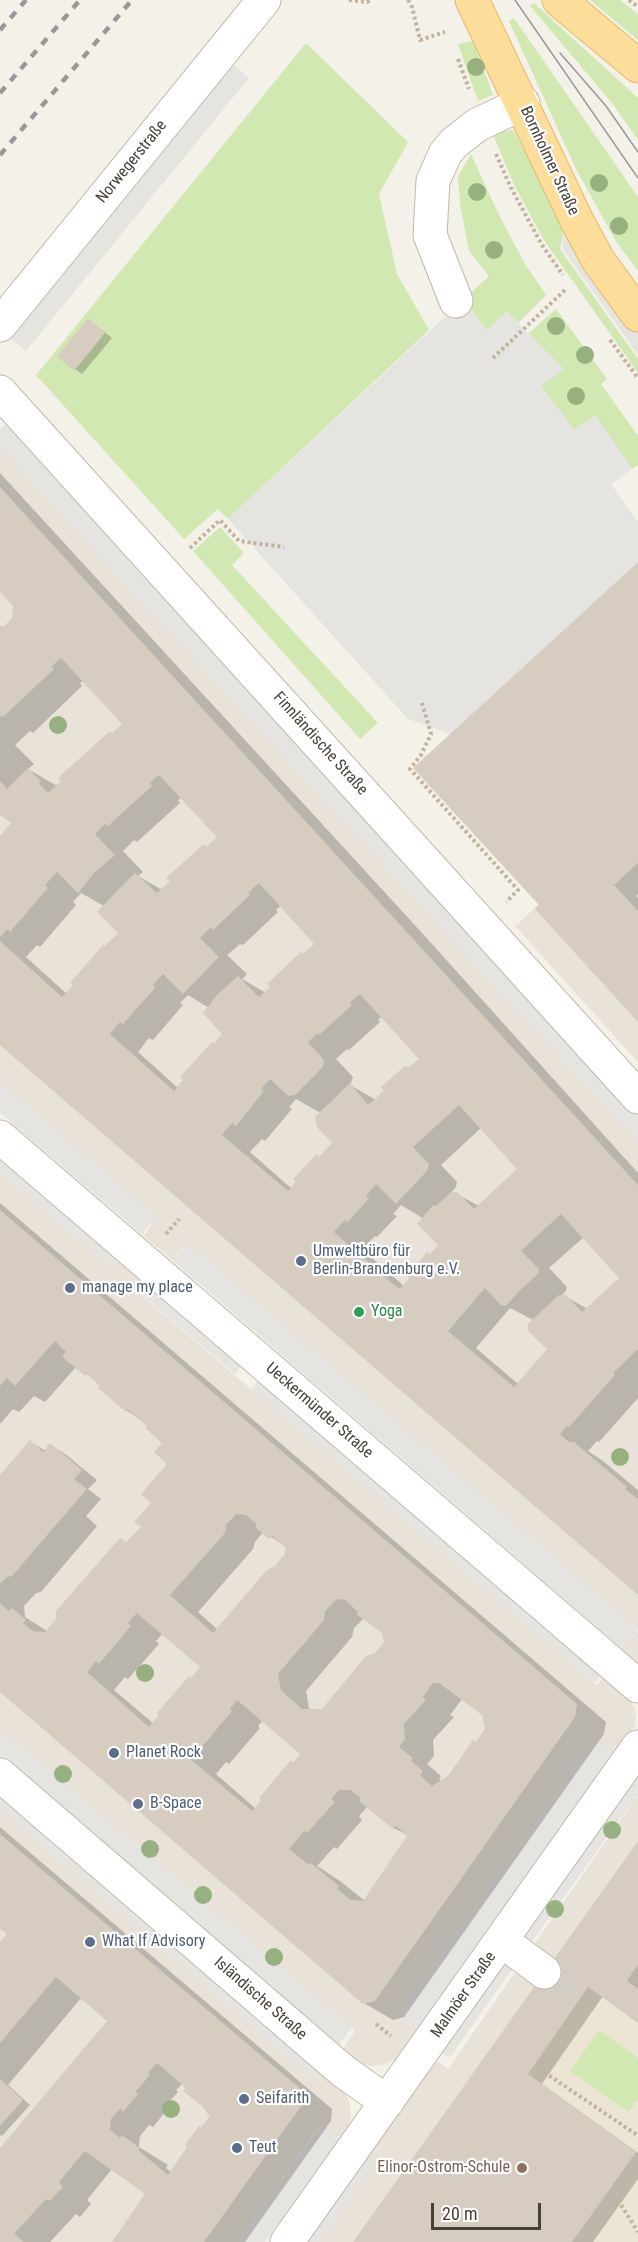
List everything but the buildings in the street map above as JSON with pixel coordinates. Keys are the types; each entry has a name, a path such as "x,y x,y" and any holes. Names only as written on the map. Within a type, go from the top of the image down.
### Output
{"main road":[{"name":"Bornholmer Straße","path":"472,0 523,103 576,219 598,260 638,315"},
{"path":"559,0 638,66"}],"street":[{"name":"Norwegerstraße","path":"0,324 264,0"},
{"path":"456,301 430,235 433,181 445,154 454,143 477,125 523,103"},
{"name":"Finnländische Straße","path":"0,392 638,1097"},
{"name":"Ueckermünder Straße","path":"0,1137 638,1686"},
{"name":"Malmöer Straße","path":"287,2242 638,1748"},
{"name":"Isländische Straße","path":"0,1775 343,2071 387,2103"},
{"path":"502,1941 544,1972"}],"path":[{"path":"349,0 367,2 370,0"},
{"path":"408,0 412,7 420,40 445,32"},
{"path":"629,0 638,7"},
{"path":"493,358 565,290"},
{"path":"182,554 220,520 239,541 284,547"},
{"path":"422,703 431,734 421,755 410,769 518,890 504,904"},
{"path":"586,2001 538,2068 637,2135"},
{"path":"618,2200 638,2232"}],"shaded area":[{"path":"229,60 249,78 26,351 7,336"},
{"path":"565,227 638,330 638,355 562,248"},
{"path":"463,300 487,330 507,312 564,369 541,386 574,430 596,416 632,469 611,484 638,522 638,562 451,734 408,719 228,519"},
{"path":"9,421 638,1109 638,1143 0,448 0,429"},
{"path":"0,448 638,1143 638,1629 187,1243 177,1255 170,1258 144,1236 156,1216 0,1082"},
{"path":"638,814 638,1062 515,926"},
{"path":"0,1082 156,1216 144,1232 144,1236 0,1113"},
{"path":"0,1158 119,1261 112,1269 0,1173"},
{"path":"0,1173 112,1269 119,1261 141,1280 134,1289 594,1683 597,1685 604,1677 630,1699 636,1712 635,1726 617,1752 612,1752 595,1741 397,2016 413,2029 414,2036 399,2057 386,2064 371,2066 357,2063 344,2053 343,2049 355,2031 0,1729"},
{"path":"187,1243 638,1629 622,1649 170,1258 177,1256"},
{"path":"141,1280 241,1366 235,1374 134,1288"},
{"path":"258,1381 601,1675 594,1683 251,1389"},
{"path":"638,1630 638,1665 622,1649"},
{"path":"0,1729 352,2028 338,2045 0,1757"},
{"path":"595,1741 612,1752 617,1752 414,2036 413,2029 397,2016"},
{"path":"638,1775 638,1794 531,1943 523,1938"},
{"name":"Elinor-Ostrom-Schule","path":"638,1795 638,2242 318,2242 372,2165 367,2155 437,2061 448,2069"},
{"path":"0,1797 323,2076 317,2083 0,1810"},
{"path":"0,1810 317,2082 323,2076 330,2078 348,2098 351,2112 350,2125 344,2135 336,2137 319,2126 237,2242 0,2242"},
{"path":"508,1960 515,1965 450,2057 440,2054"},
{"name":"Elinor-Ostrom-Schule","path":"552,1962 638,2023 638,2242 353,2242"},
{"path":"320,2126 335,2137 341,2137 265,2242 237,2242"},
{"path":"367,2155 369,2162 373,2165 318,2242 306,2242"}],"green space":[{"path":"590,0 620,0 638,14 638,40"},
{"path":"534,3 638,98 638,140 612,103 530,6"},
{"path":"514,18 638,197 638,271 617,243 576,169 509,21"},
{"path":"473,41 493,95 478,101 458,44"},
{"path":"306,43 408,142 379,194 397,274 429,330 228,519 218,509 184,539 36,375"},
{"path":"513,130 565,227 560,249 638,359 638,373 545,242 514,185 492,132"},
{"path":"471,154 525,264 546,295 518,323 507,312 487,330 463,300 489,276 469,251 460,204 458,176"},
{"path":"556,309 607,379 601,384 638,436 638,465 632,469 595,416 574,430 541,386 528,334"},
{"path":"220,527 244,553 232,565 378,723 360,739 193,551"},
{"path":"599,2030 638,2058 638,2099 628,2112 570,2071"}],"tunnel":[{"path":"544,1972 581,1998"}],"tram line":[{"path":"515,0 638,178"},
{"path":"560,53 606,106 638,152"}],"railway":[{"path":"0,30 26,0"},
{"path":"0,93 80,0"},
{"path":"0,155 132,0"}],"place":[{"name":"Umweltbüro für Berlin-Brandenburg e.V.","path":"301,1261"},
{"name":"manage my place","path":"70,1288"},
{"name":"Yoga","path":"359,1312"},
{"name":"Planet Rock","path":"114,1753"},
{"name":"B-Space","path":"138,1804"},
{"name":"What If Advisory","path":"90,1942"},
{"name":"Seifarith","path":"244,2099"},
{"name":"Teut","path":"237,2148"},
{"name":"Elinor-Ostrom-Schule","path":"522,2168"}]}
